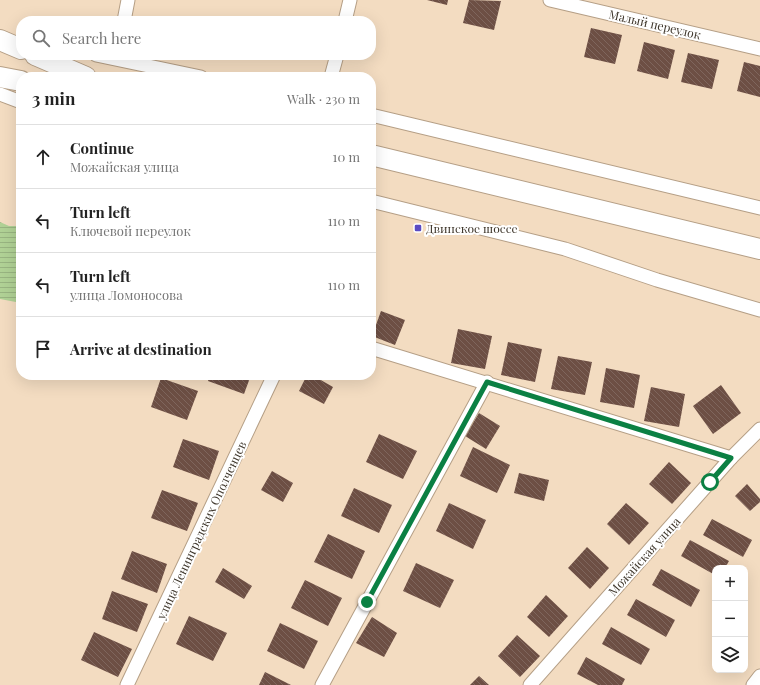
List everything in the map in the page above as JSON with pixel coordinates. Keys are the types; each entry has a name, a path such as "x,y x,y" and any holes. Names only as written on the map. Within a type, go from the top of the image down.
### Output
{"main road":[{"path":"0,40 16,47"},
{"path":"47,60 74,72"},
{"path":"0,77 16,80"},
{"path":"376,156 758,248"}],"street":[{"path":"125,16 128,0"},
{"path":"346,16 350,0"},
{"name":"Малый переулок","path":"550,0 574,3 760,49"},
{"path":"0,37 16,40"},
{"path":"130,60 180,72"},
{"path":"332,72 336,60"},
{"path":"0,94 16,100"},
{"path":"376,117 760,208"},
{"path":"376,202 566,249 657,280 760,310"},
{"path":"376,349 487,382 731,458"},
{"name":"улица Ленинградских Ополченцев","path":"127,685 272,380"},
{"path":"322,685 487,382"},
{"name":"Можайская улица","path":"530,685 731,458 760,428"},
{"path":"753,685 760,676"}],"shaded area":[{"path":"0,222 9,226 16,226 16,302 0,299"}],"building":[{"path":"427,0 448,0 447,5"},
{"path":"469,0 501,1 494,30 463,23"},
{"path":"591,28 622,35 615,64 584,57"},
{"path":"644,42 675,50 668,79 637,71"},
{"path":"688,53 719,60 712,89 681,82"},
{"path":"744,62 760,66 760,97 737,91"},
{"path":"381,311 405,320 395,345 376,338 376,325"},
{"path":"458,329 492,336 485,369 451,363"},
{"path":"508,342 542,349 535,382 501,375"},
{"path":"558,356 592,362 585,395 551,389"},
{"path":"606,368 640,375 634,408 600,402"},
{"path":"160,380 167,380 198,391 187,420 151,407"},
{"path":"208,380 249,380 244,394"},
{"path":"304,380 321,380 333,387 324,404 299,391"},
{"path":"721,385 741,413 713,434 693,406"},
{"path":"651,387 685,394 679,427 644,421"},
{"path":"479,413 500,426 486,449 465,436"},
{"path":"379,434 417,451 403,479 366,462"},
{"path":"183,439 219,451 209,480 173,467"},
{"path":"473,447 510,465 497,493 460,476"},
{"path":"669,462 691,483 672,504 649,484"},
{"path":"272,471 293,483 283,502 261,490"},
{"path":"519,473 549,480 544,501 514,493"},
{"path":"747,484 760,499 760,502 750,511 735,496"},
{"path":"354,488 392,505 379,533 341,516"},
{"path":"162,490 198,503 187,531 151,518"},
{"path":"449,503 486,520 473,549 436,531"},
{"path":"626,503 649,523 629,545 607,524"},
{"path":"712,519 752,540 743,557 703,535"},
{"path":"328,534 365,551 352,579 314,562"},
{"path":"690,540 729,561 727,565 712,565 712,573 681,556"},
{"path":"587,547 609,568 590,589 568,568"},
{"path":"132,551 167,564 157,593 121,579"},
{"path":"416,563 454,580 440,608 403,591"},
{"path":"223,568 252,586 244,599 215,582"},
{"path":"661,569 700,590 691,607 652,585"},
{"path":"305,580 342,598 328,626 291,608"},
{"path":"112,591 148,604 137,632 102,619"},
{"path":"546,595 568,616 549,637 527,617"},
{"path":"636,599 675,620 666,637 627,615"},
{"path":"189,616 227,633 213,661 176,644"},
{"path":"372,617 397,633 384,657 356,643"},
{"path":"280,623 318,641 304,669 267,651"},
{"path":"611,627 650,649 641,665 602,644"},
{"path":"94,632 132,649 118,677 81,660"},
{"path":"517,635 540,656 520,677 498,656"},
{"path":"586,657 625,679 622,685 598,685 577,674"},
{"path":"265,672 291,685 259,685"},
{"path":"479,676 489,685 470,685"}],"place":[{"name":"Двинское шоссе","path":"418,228"}],"route":[{"path":"367,602 487,382 731,458 710,482"}]}
